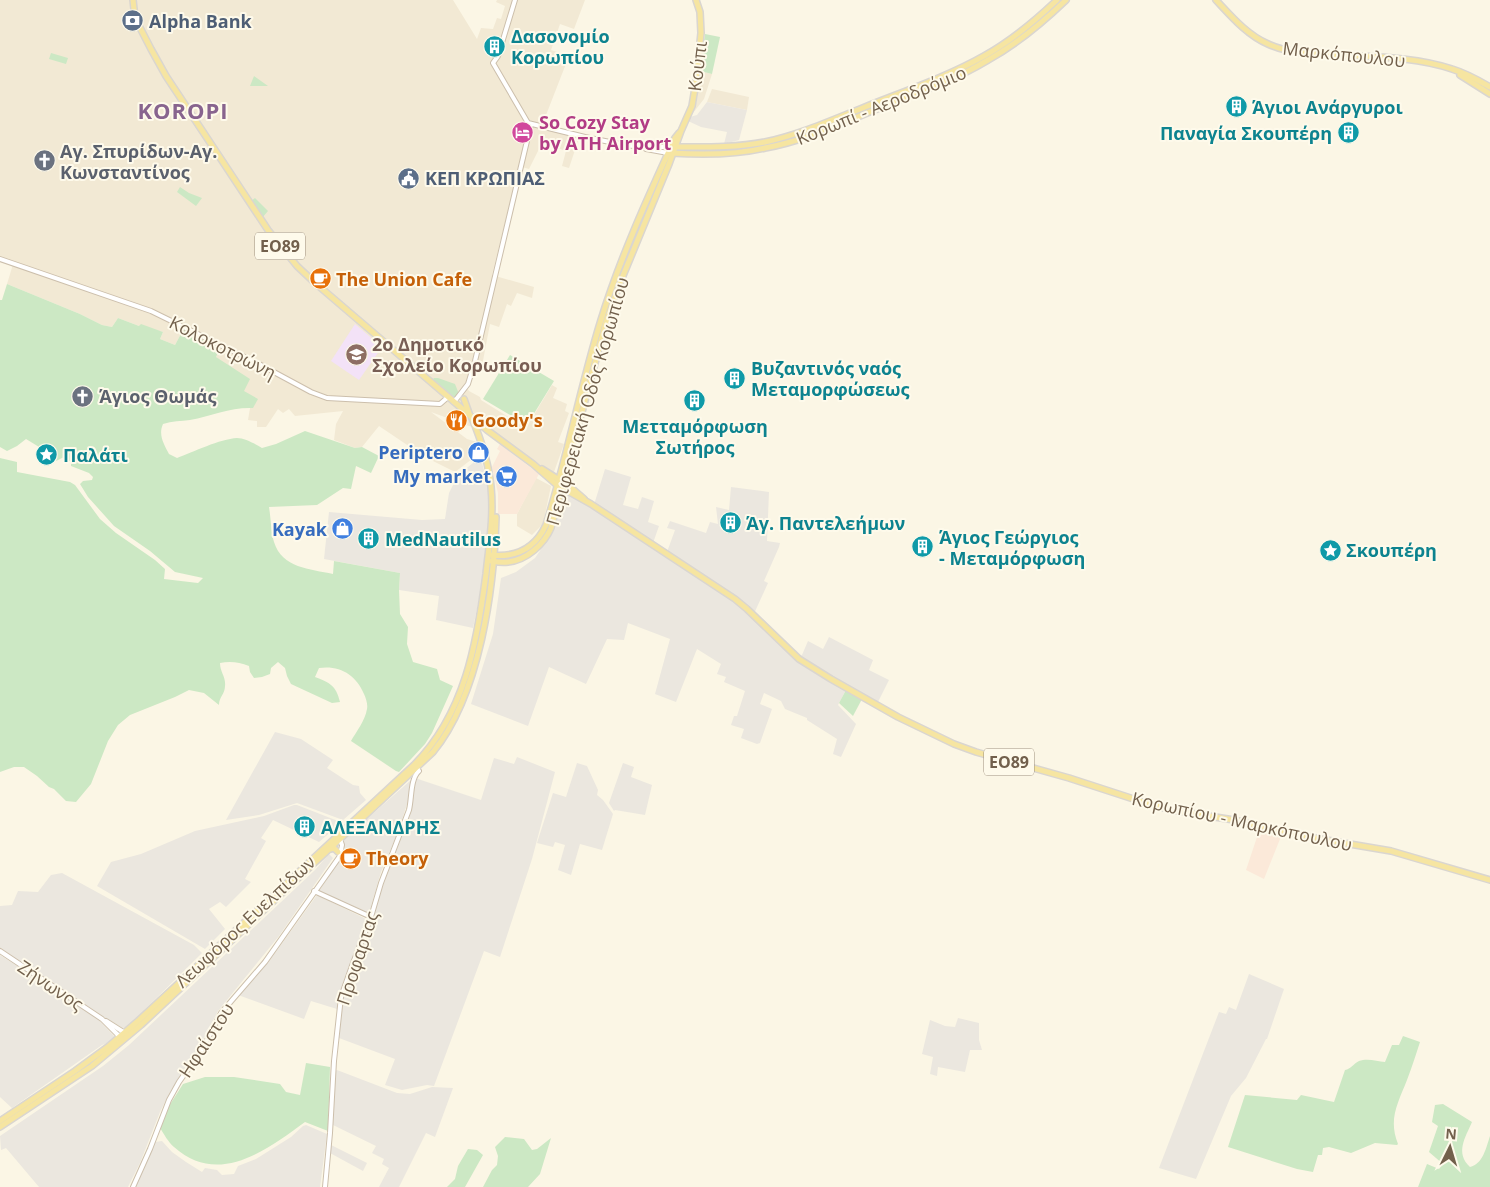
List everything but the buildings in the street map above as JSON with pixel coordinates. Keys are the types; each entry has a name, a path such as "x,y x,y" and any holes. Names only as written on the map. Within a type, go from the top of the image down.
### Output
{"main road":[{"name":"ΕΟ89","path":"134,0 135,18 163,70 252,208 280,246 314,282 471,417"},
{"name":"Κούπι","path":"672,150 675,138 681,131 692,106 701,33 700,12 696,0"},
{"name":"Κορωπί - Αεροδρόμιο","path":"672,150 753,144 815,127 925,84 974,62 1016,35 1057,0"},
{"name":"Κορωπί - Αεροδρόμιο","path":"672,150 681,154 738,152 776,146 811,135 962,74 996,56 1030,32 1066,0"},
{"name":"Μαρκόπουλου","path":"1217,0 1229,14 1257,38 1283,50 1403,60 1440,66 1458,71 1490,87"},
{"name":"Μαρκόπουλου","path":"1440,66 1461,75 1490,94"},
{"name":"Περιφερειακή Οδός Κορωπίου","path":"490,558 519,553 529,547 546,525 560,484 612,305 670,164 672,150"},
{"name":"Περιφερειακή Οδός Κορωπίου","path":"490,558 510,562 521,558 531,553 541,543 551,528 560,484 603,312 614,280 672,150"},
{"path":"670,164 681,154"},
{"name":"Λεωφόρος Ευελπίδων","path":"0,1121 89,1062 124,1036 330,849 338,838 418,770 444,738 467,690 484,628 492,570 490,558 495,541 495,501 484,453 462,397"},
{"name":"Κορωπίου - Μαρκόπουλου","path":"471,417 560,484 735,599 748,609 799,659 868,701 954,744 1003,761 1069,778 1152,805 1234,820 1320,840 1391,851 1490,880"},
{"name":"Λεωφόρος Ευελπίδων","path":"0,1127 92,1066 338,838 434,742 456,703 468,669 479,627 490,558 493,516 491,487"},
{"path":"495,541 498,550 509,556"},
{"path":"492,570 503,562"},
{"path":"330,849 334,848 338,855"}],"street":[{"path":"515,0 498,56 493,63 528,123 585,137 672,150"},
{"path":"456,404 462,397 468,384 475,361 531,124"},
{"name":"Κολοκοτρώνη","path":"0,259 151,311 311,392 327,398 440,404 448,397"},
{"name":"Προφαρτας","path":"325,1187 334,1061 341,998 371,917 380,883 411,802 414,776 418,770"},
{"path":"338,838 338,855"},
{"name":"Ηφαίστου","path":"133,1187 150,1150 169,1100 180,1080 201,1052 220,1014 265,962 338,855"},
{"path":"314,891 371,917"},
{"name":"Ζήνωνος","path":"0,951 102,1019 124,1036"}],"shaded area":[{"path":"0,0 453,0 477,39 481,28 493,29 497,18 501,19 505,6 496,2 497,0 585,0 574,29 560,24 551,50 569,56 541,128 579,138 569,168 562,166 566,151 542,143 529,169 519,166 492,275 534,287 532,298 517,293 511,306 507,304 499,327 490,324 481,371 465,385 469,391 480,397 481,400 526,428 552,385 557,388 553,398 567,404 565,411 569,413 558,442 564,444 554,472 542,467 502,438 431,412 467,439 477,442 479,448 476,456 455,472 425,457 379,426 362,447 355,448 334,440 336,424 343,411 295,416 289,409 283,413 278,409 266,427 257,427 257,421 248,420 250,408 244,391 216,357 220,349 183,330 175,345 160,339 163,332 118,318 112,327 102,325 7,284 14,261 0,258"},
{"path":"700,71 712,74 704,99 693,113 697,100"},
{"path":"712,89 749,97 747,110 707,102"},
{"path":"707,102 747,110 739,140 724,144 727,132 701,127 688,121 690,117 697,115"},
{"name":"2ο Δημοτικό Σχολείο Κορωπίου","path":"355,324 382,347 359,380 331,361"},
{"path":"500,444 539,474 517,514 498,514 498,493 492,467 500,451 497,449"},
{"path":"478,459 481,459 490,496 490,521 485,548 483,579 473,628 436,620 439,596 399,590 400,573 324,559 329,512 422,520 445,519 449,493 458,475"},
{"path":"605,469 631,477 623,505 638,509 642,497 654,501 648,522 659,526 653,543 667,552 675,530 667,528 670,521 706,533 710,522 718,524 716,507 729,510 731,487 769,492 767,541 780,543 764,581 768,583 752,618 796,659 802,655 808,641 823,649 829,637 873,660 869,670 889,680 877,704 847,688 838,705 856,724 841,757 833,754 837,739 807,720 807,718 785,709 781,701 764,693 760,704 772,709 760,743 757,744 741,738 744,729 731,725 734,716 737,716 745,691 724,682 726,677 717,674 721,664 697,649 676,702 655,694 670,639 628,623 624,640 607,639 586,684 549,667 528,726 471,704 493,634 501,578 516,572 535,558 555,529 563,495 568,494 593,508"},
{"path":"536,478 551,486 543,524 532,535 517,526 517,514"},
{"path":"275,732 301,739 333,760 327,768 353,785 359,786 360,793 366,800 343,820 297,803 259,815 226,820"},
{"path":"517,757 555,772 532,859 500,957 484,951 434,1086 427,1085 402,1090 385,1085 395,1059 339,1038 342,998 365,941 382,884 411,810 415,778 481,800 494,758 514,764"},
{"path":"577,763 587,766 598,790 597,795 613,814 602,850 580,844 571,875 558,870 565,845 555,842 553,847 537,843 553,793 566,797"},
{"path":"623,763 634,767 631,777 652,785 645,815 614,811 609,803"},
{"path":"411,780 408,801 398,832 381,872 369,913 319,891 342,857 345,849 343,840"},
{"path":"294,805 338,821 340,824 319,842 273,820 261,838 266,841 245,879 251,882 226,907 220,902 209,909 225,929 205,949 97,886 111,862 141,854 195,831 264,816"},
{"path":"1259,831 1282,834 1264,879 1246,870"},
{"path":"329,854 333,858 279,936 218,1011 196,1054 171,1090 128,1187 39,1187 6,1148 1,1150 0,1136 103,1066 129,1045 315,870"},
{"path":"62,873 194,945 202,953 127,1027 123,1028 104,1017 0,948 0,906 12,905 18,891 38,892 51,875"},
{"path":"317,895 367,921 345,977 337,1009 311,1001 304,1019 238,995 270,960"},
{"path":"0,955 93,1014 115,1037 12,1108 0,1097"},
{"path":"1249,974 1284,989 1267,1039 1246,1078 1231,1096 1196,1179 1159,1168 1219,1012 1226,1014 1229,1007 1236,1010"},
{"path":"958,1018 979,1023 979,1040 982,1050 970,1050 965,1072 938,1067 937,1076 930,1074 933,1057 922,1054 930,1020 945,1026 955,1027"},
{"path":"337,1070 397,1093 410,1094 432,1087 453,1088 435,1137 426,1133 399,1187 379,1187 389,1168 382,1164 384,1159 372,1153 376,1146 333,1125 335,1071"},
{"path":"306,1125 327,1134 320,1187 135,1187 155,1142 162,1141 172,1152 202,1172 205,1168 217,1170 222,1175 234,1174 238,1166 256,1159"},
{"path":"331,1145 367,1163 363,1171 330,1153"}],"green space":[{"path":"705,34 720,37 712,74 700,71"},
{"path":"51,53 68,58 66,64 49,59"},
{"path":"254,76 268,86 250,86"},
{"path":"180,187 202,198 196,206 177,192"},
{"path":"255,198 268,211 262,218 251,201"},
{"path":"7,284 102,325 112,327 118,318 139,326 141,324 163,332 160,339 175,345 183,330 220,349 216,357 250,379 244,391 258,399 253,408 229,410 190,420 163,424 161,436 169,454 177,458 215,443 237,438 247,440 262,448 305,431 355,448 362,447 379,456 371,473 356,466 351,489 343,488 317,505 269,507 274,542 278,551 290,562 306,569 333,574 334,561 400,573 400,614 408,627 407,644 413,662 437,669 440,680 453,686 432,733 425,744 399,772 351,741 366,713 367,701 361,687 346,673 334,668 319,668 315,677 332,685 337,692 340,702 332,703 291,684 285,668 278,662 271,668 270,674 254,678 249,666 227,662 220,663 225,686 219,705 204,693 189,690 130,715 118,725 108,741 91,784 76,802 66,801 54,789 24,767 14,767 0,772 0,458 17,462 17,472 70,482 75,485 100,519 165,569 164,579 198,583 203,578 175,572 150,551 114,526 88,497 80,484 83,481 92,480 93,477 89,473 71,466 71,462 64,457 56,461 49,453 26,439 7,451 0,447 0,300 2,300"},
{"path":"510,355 554,381 527,425 483,399"},
{"path":"433,379 455,384 459,394 456,398"},
{"path":"846,690 862,699 853,716 839,703"},
{"path":"1403,1036 1420,1042 1395,1111 1394,1127 1397,1145 1375,1143 1351,1153 1329,1147 1323,1148 1322,1155 1318,1155 1313,1172 1297,1169 1228,1147 1245,1095 1297,1100 1301,1095 1334,1102 1345,1070 1362,1060 1385,1062 1392,1045 1399,1045"},
{"path":"306,1063 330,1067 328,1131 305,1122 275,1143 242,1160 225,1164 208,1164 191,1159 174,1147 160,1128 169,1106 183,1084 205,1077 234,1077 280,1084 286,1092 300,1095"},
{"path":"1443,1104 1472,1122 1464,1140 1462,1151 1465,1162 1470,1167 1481,1159 1490,1136 1490,1187 1418,1187 1427,1164 1439,1169 1443,1164 1429,1152 1438,1126 1432,1122 1435,1105"},
{"path":"505,1137 524,1139 532,1150 537,1149 551,1138 540,1174 528,1187 483,1187 492,1170 497,1165 498,1156 495,1147"},
{"path":"468,1149 477,1150 483,1155 465,1187 447,1187 455,1179 458,1166"}],"place":[{"name":"Alpha Bank","path":"133,21"},
{"name":"Δασονομίο Κορωπίου","path":"495,46"},
{"name":"Άγιοι Ανάργυροι","path":"1236,107"},
{"name":"So Cozy Stay by ATH Airport","path":"523,132"},
{"name":"Παναγία Σκουπέρη","path":"1348,133"},
{"name":"Αγ. Σπυρίδων-Αγ. Κωνσταντίνος","path":"44,161"},
{"name":"ΚΕΠ ΚΡΩΠΙΑΣ","path":"409,178"},
{"name":"The Union Cafe","path":"320,279"},
{"name":"2ο Δημοτικό Σχολείο Κορωπίου","path":"356,354"},
{"name":"Βυζαντινός ναός Μεταμορφώσεως","path":"735,378"},
{"name":"Άγιος Θωμάς","path":"83,396"},
{"name":"Μετταμόρφωση Σωτήρος","path":"695,401"},
{"name":"Goody's","path":"456,420"},
{"name":"Periptero","path":"479,452"},
{"name":"Παλάτι","path":"47,455"},
{"name":"My market","path":"507,476"},
{"name":"Άγ. Παντελεήμων","path":"730,523"},
{"name":"Kayak","path":"343,529"},
{"name":"MedNautilus","path":"369,539"},
{"name":"Άγιος Γεώργιος - Μεταμόρφωση","path":"923,547"},
{"name":"Σκουπέρη","path":"1330,550"},
{"name":"ΑΛΕΞΑΝΔΡΗΣ","path":"305,827"},
{"name":"Theory","path":"350,858"}],"district":[{"name":"KOROPI","path":"183,110"}]}
